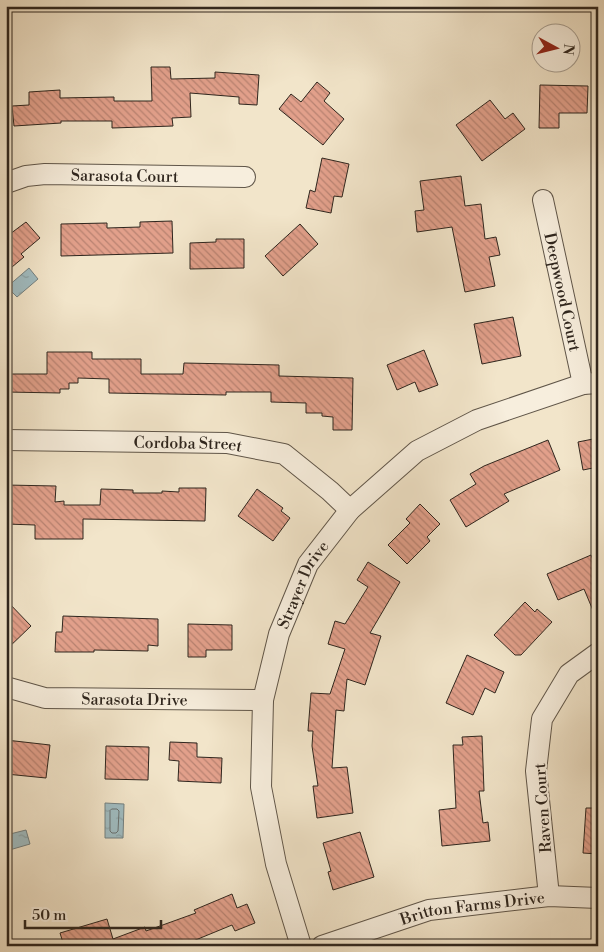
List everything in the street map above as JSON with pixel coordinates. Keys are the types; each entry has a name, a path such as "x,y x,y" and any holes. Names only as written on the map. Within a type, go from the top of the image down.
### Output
{"street":[{"name":"Sarasota Court","path":"6,183 26,176 45,174 245,177"},
{"name":"Deepwood Court","path":"544,200 590,383"},
{"name":"Strayer Drive","path":"301,946 276,864 261,787 263,700 279,634 308,564 350,510 401,464 431,443 477,420 590,383"},
{"name":"Cordoba Street","path":"6,440 227,444 284,454 330,490 350,510"},
{"name":"Raven Court","path":"549,896 536,772 542,719 568,674 598,653"},
{"name":"Sarasota Drive","path":"6,687 45,698 263,700"},
{"name":"Britton Farms Drive","path":"322,946 429,910 549,896 598,898"}],"water":[{"path":"29,268 38,279 17,297 7,287"},
{"path":"105,803 124,804 123,838 105,838"},
{"path":"26,830 30,844 6,851 6,835"}],"building":[{"path":"151,67 170,67 171,79 215,78 215,72 259,75 257,105 239,104 239,97 190,93 191,117 172,118 173,126 112,128 112,121 61,121 61,123 14,126 12,106 29,105 29,92 60,90 60,98 114,97 114,101 152,101"},
{"path":"317,82 330,93 324,101 344,119 323,145 279,109 291,94 301,102"},
{"path":"540,85 588,86 587,113 559,113 559,128 539,128"},
{"path":"490,100 505,119 513,113 525,129 482,161 456,125"},
{"path":"322,158 349,164 342,197 334,196 331,213 306,208 310,190 315,192"},
{"path":"461,176 465,206 481,204 485,239 496,237 500,255 489,257 495,286 465,292 452,227 417,232 415,211 424,210 420,181"},
{"path":"172,221 173,253 61,256 61,224 107,223 107,228 140,227 140,222"},
{"path":"26,222 40,238 21,254 24,257 6,272 6,237"},
{"path":"300,224 318,244 283,276 265,256"},
{"path":"216,239 244,239 244,268 190,269 190,243 216,242"},
{"path":"513,317 521,356 482,364 474,324"},
{"path":"424,350 438,385 419,392 415,382 397,390 387,365"},
{"path":"47,352 92,352 92,359 141,359 141,374 183,374 184,363 279,365 279,376 353,378 352,430 333,430 333,417 322,416 322,413 306,413 306,403 271,402 271,392 226,392 226,395 109,393 109,379 78,378 78,383 69,383 69,389 60,389 60,393 6,392 6,374 47,374"},
{"path":"598,438 598,467 583,470 578,442"},
{"path":"548,440 560,470 504,494 509,501 466,527 450,500 476,484 470,474 484,466"},
{"path":"6,485 56,486 55,502 64,501 64,505 100,505 101,489 133,490 133,493 162,493 162,491 179,492 179,488 206,488 205,521 83,519 83,539 35,539 35,525 6,524"},
{"path":"257,489 283,508 281,511 290,518 273,541 238,516"},
{"path":"420,504 440,524 427,537 430,541 407,564 388,545 410,523 406,519"},
{"path":"591,555 598,573 597,620 584,589 558,600 547,574"},
{"path":"368,562 400,582 370,633 381,636 365,685 347,679 344,711 336,710 332,768 347,767 353,813 317,818 313,786 318,786 312,746 313,731 308,731 311,693 330,694 345,649 328,644 335,621 345,624 368,587 357,580"},
{"path":"6,600 31,626 6,650"},
{"path":"525,602 535,612 537,609 552,622 521,655 515,655 494,635"},
{"path":"63,616 158,619 158,646 148,645 148,651 94,650 94,652 55,652 56,632 62,632"},
{"path":"188,624 232,625 232,650 206,650 206,657 188,657"},
{"path":"467,655 504,672 495,693 485,688 473,715 446,703"},
{"path":"482,736 484,791 479,791 483,823 488,822 490,841 442,846 439,810 456,808 453,745 463,745 462,737"},
{"path":"6,740 50,745 46,778 6,774"},
{"path":"170,742 197,743 197,757 222,758 221,783 178,781 179,761 169,760"},
{"path":"106,746 149,747 148,780 105,779"},
{"path":"586,808 598,808 598,854 583,853"},
{"path":"360,832 374,877 333,890 328,872 331,871 323,843"},
{"path":"232,894 237,908 247,904 255,923 235,931 232,925 181,946 64,946 60,933 107,919 113,939 145,927 146,931 196,913 194,910"}]}
